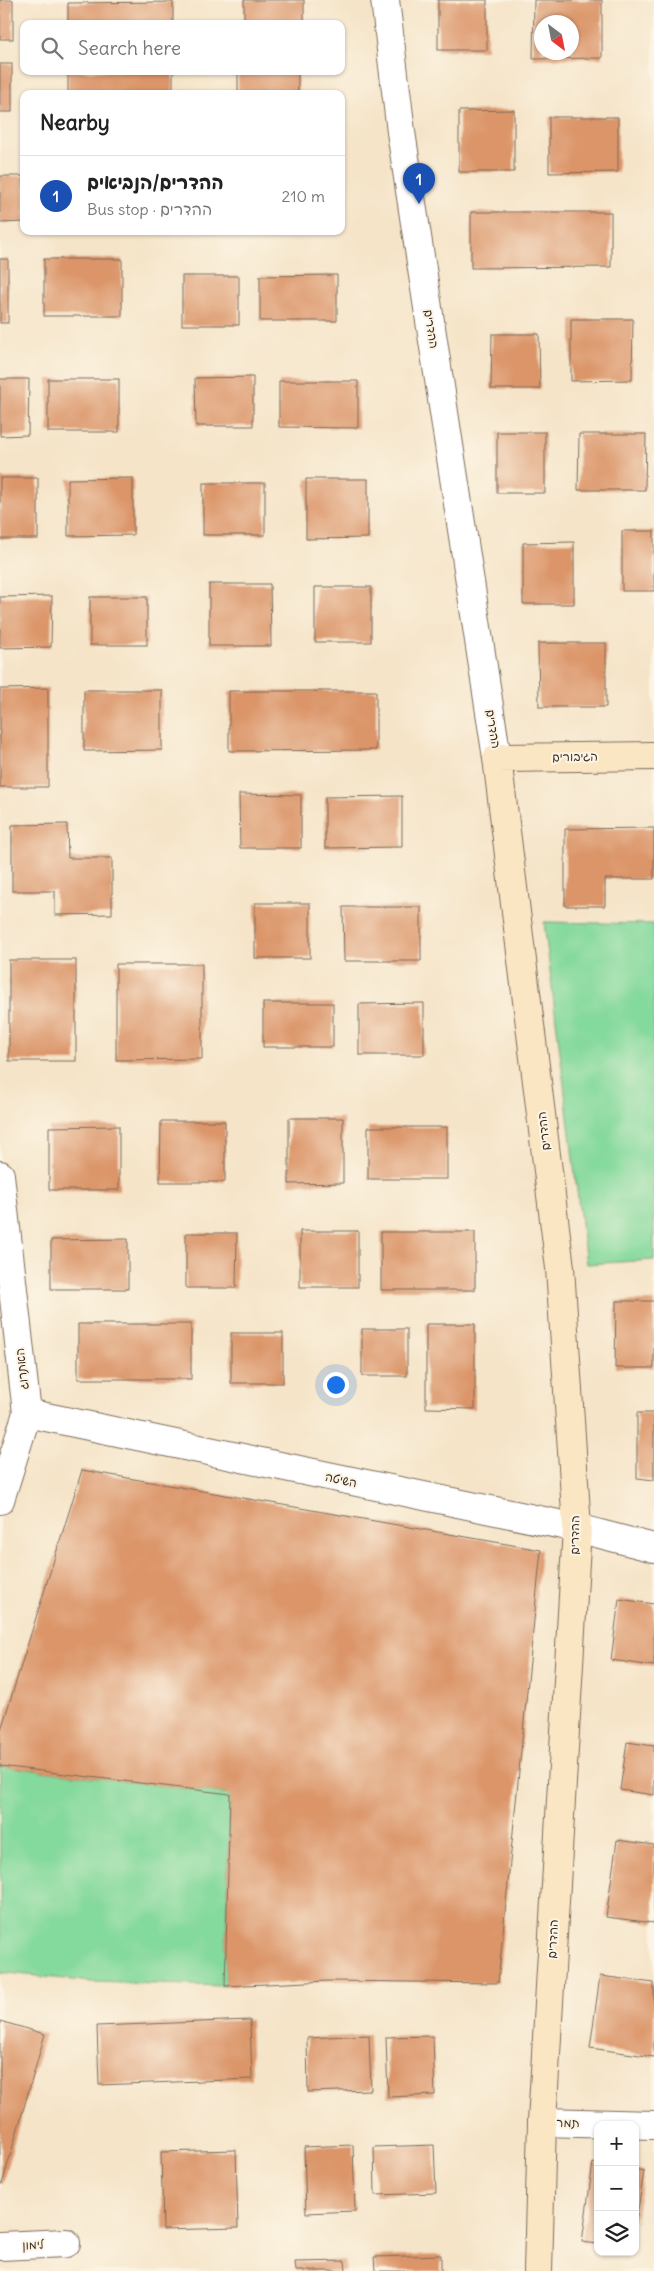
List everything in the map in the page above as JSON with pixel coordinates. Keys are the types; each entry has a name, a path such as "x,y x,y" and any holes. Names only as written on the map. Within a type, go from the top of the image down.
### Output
{"street":[{"name":"ההדרים","path":"385,0 401,132 497,758 560,1268 577,1528 542,2122 538,2271"},
{"name":"הגיבורים","path":"497,758 654,756"},
{"name":"האתרוג","path":"0,1175 27,1413 0,1500"},
{"name":"השיטה","path":"27,1413 577,1528 654,1548"},
{"name":"תמר","path":"542,2122 654,2125"},
{"name":"לימון","path":"0,2246 66,2243"}],"green space":[{"path":"544,922 654,924 654,1260 586,1264"},
{"path":"0,1766 230,1794 225,1986 91,1982 0,1972"}],"building":[{"path":"0,0 13,0 13,39 0,39"},
{"path":"244,0 304,0 304,20 244,20"},
{"path":"438,0 487,0 487,50 438,50"},
{"path":"534,0 602,0 602,58 579,58 579,15 534,15 533,59"},
{"path":"173,2 173,20 68,20 68,3"},
{"path":"0,64 12,64 12,112 0,112"},
{"path":"68,75 173,75 173,90 68,90"},
{"path":"238,75 298,75 298,90 238,90"},
{"path":"514,110 514,172 459,172 459,111"},
{"path":"549,117 618,117 618,172 549,173"},
{"path":"0,176 20,176 20,222 0,223"},
{"path":"471,212 611,212 611,267 471,268"},
{"path":"0,259 8,259 8,323 0,323"},
{"path":"44,259 122,259 122,316 44,316"},
{"path":"337,275 337,321 260,321 260,276"},
{"path":"182,276 239,276 239,325 182,325"},
{"path":"571,319 633,319 632,380 571,381"},
{"path":"492,334 539,334 540,389 491,389"},
{"path":"253,377 253,426 196,426 195,378"},
{"path":"0,379 29,379 28,435 0,436"},
{"path":"48,379 119,379 119,432 48,432"},
{"path":"279,381 358,381 358,428 279,427"},
{"path":"497,432 545,432 545,493 497,493"},
{"path":"579,434 646,434 645,490 578,490"},
{"path":"0,478 38,478 38,539 0,539"},
{"path":"133,478 133,535 68,536 68,479"},
{"path":"306,479 368,479 368,538 306,539"},
{"path":"203,483 265,483 265,535 203,535"},
{"path":"622,531 654,531 654,591 622,591"},
{"path":"574,542 574,604 523,604 523,543"},
{"path":"209,584 270,584 271,646 209,646"},
{"path":"315,587 371,587 371,642 315,642"},
{"path":"52,596 51,647 0,648 0,597"},
{"path":"90,597 147,597 147,645 90,645"},
{"path":"538,643 606,643 606,707 539,707"},
{"path":"48,688 48,787 0,787 0,689"},
{"path":"84,690 162,690 162,750 84,751"},
{"path":"229,691 376,691 376,750 229,751"},
{"path":"239,794 301,795 301,848 240,848"},
{"path":"402,796 402,847 325,848 325,797"},
{"path":"67,824 68,858 112,858 112,914 55,915 55,891 12,891 12,825"},
{"path":"654,828 654,879 605,879 605,906 565,906 565,829"},
{"path":"255,903 310,903 310,958 255,958"},
{"path":"343,907 421,907 421,961 344,961"},
{"path":"9,960 76,960 76,1061 9,1061"},
{"path":"116,964 202,964 202,1059 116,1060"},
{"path":"263,1003 333,1003 333,1047 263,1047"},
{"path":"424,1003 424,1055 359,1055 359,1004"},
{"path":"289,1118 343,1118 343,1183 289,1184"},
{"path":"161,1121 225,1121 225,1182 160,1182"},
{"path":"119,1126 119,1190 49,1190 49,1127"},
{"path":"368,1127 447,1127 447,1179 368,1179"},
{"path":"300,1231 358,1231 358,1287 300,1287"},
{"path":"381,1232 475,1232 475,1290 381,1290"},
{"path":"186,1233 237,1233 236,1288 186,1288"},
{"path":"128,1239 128,1289 51,1289 51,1240"},
{"path":"616,1301 654,1301 654,1368 615,1368"},
{"path":"78,1324 191,1324 191,1379 78,1379"},
{"path":"426,1324 475,1324 475,1409 426,1408"},
{"path":"362,1329 407,1329 407,1376 362,1376"},
{"path":"231,1333 283,1333 283,1383 231,1383"},
{"path":"637,1413 654,1413 654,1480 637,1478"},
{"path":"82,1470 541,1550 498,1983 328,1981 225,1986 230,1794 0,1766 0,1733"},
{"path":"619,1599 654,1604 654,1666 611,1660"},
{"path":"627,1742 654,1746 654,1795 620,1790"},
{"path":"617,1840 654,1845 654,1923 606,1917"},
{"path":"600,1976 654,1983 654,2057 590,2048"},
{"path":"250,2020 252,2079 99,2085 97,2026"},
{"path":"0,2021 45,2034 2,2184 0,2184"},
{"path":"369,2035 371,2090 308,2092 307,2038"},
{"path":"433,2036 435,2095 388,2097 386,2037"},
{"path":"353,2145 355,2211 306,2213 304,2147"},
{"path":"434,2145 436,2193 375,2195 374,2147"},
{"path":"236,2150 238,2228 163,2230 161,2152"},
{"path":"593,2163 594,2244 582,2242"},
{"path":"639,2170 644,2171 639,2204"},
{"path":"441,2255 441,2271 375,2271 374,2257"},
{"path":"345,2261 346,2271 296,2271 295,2262"}],"place":[{"name":"ההדרים/הנביאים","path":"419,204"}]}
